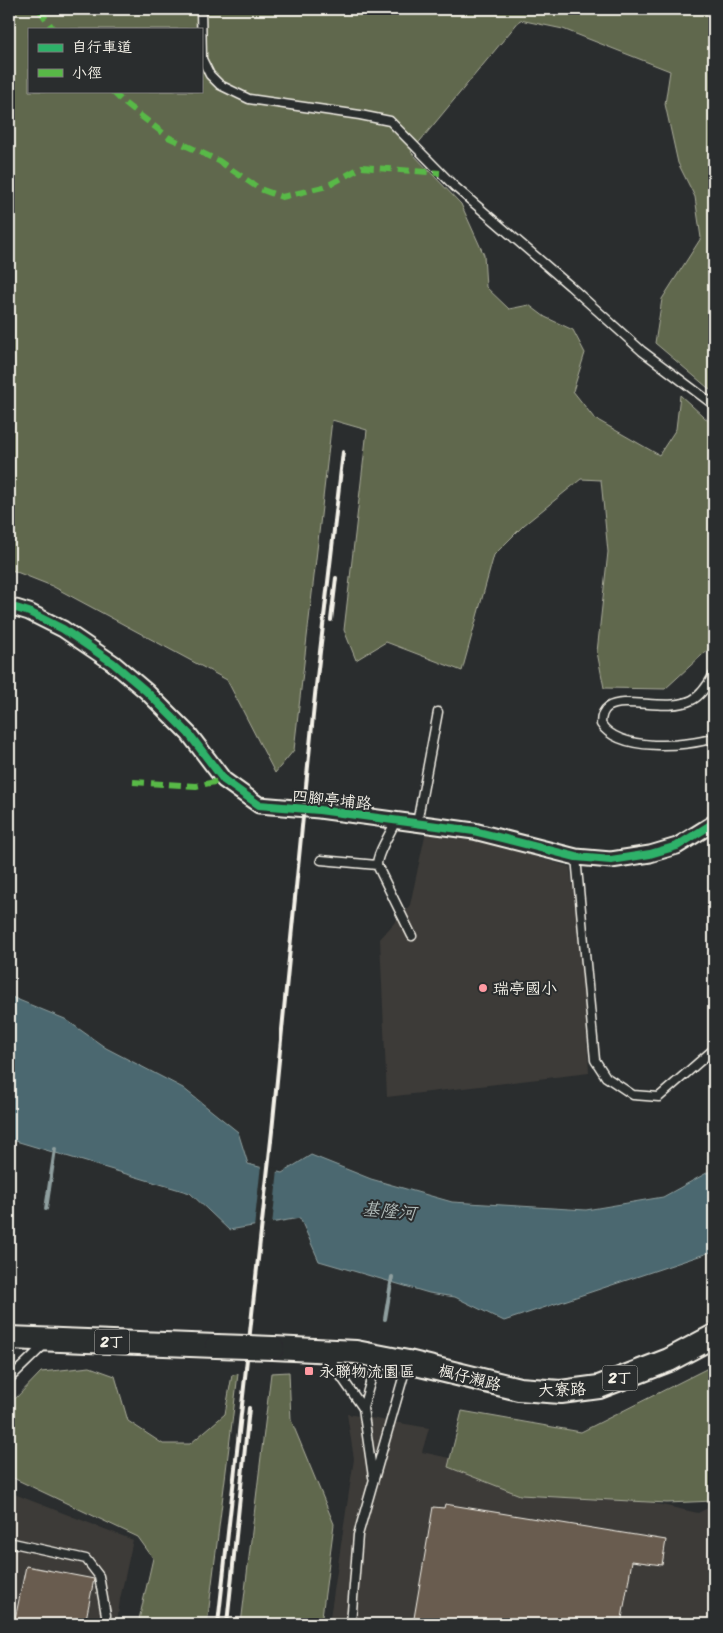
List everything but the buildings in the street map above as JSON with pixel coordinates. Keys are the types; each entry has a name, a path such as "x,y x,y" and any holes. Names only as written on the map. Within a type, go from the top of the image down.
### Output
{"main road":[{"name":"大寮路","path":"519,1389 561,1392 599,1387 669,1360 714,1336"},
{"name":"2丁","path":"9,1338 49,1340"},
{"name":"楓仔瀨路","path":"49,1340 356,1352 408,1362 519,1389"}],"street":[{"name":"四腳亭埔路","path":"9,609 16,608 29,612 63,630 113,663 146,691 189,734 224,780 259,805 396,820 474,831 576,857 611,860 650,854 677,846 714,823"}],"lane":[{"path":"201,9 201,28"},
{"path":"202,59 210,75 220,85 249,99 390,121 454,186 570,286 642,352 714,405"},
{"path":"714,674 706,687 694,699 680,704 664,706 617,704 606,708 601,724 606,732 629,742 660,746 714,738"},
{"path":"417,823 438,712"},
{"path":"396,820 392,832 377,858 377,864 412,936"},
{"path":"576,857 595,1060 606,1077 633,1095 659,1098 714,1049"},
{"path":"321,860 377,864"},
{"path":"9,1379 49,1340"},
{"path":"323,1350 363,1408"},
{"path":"374,1481 363,1408 378,1356"},
{"path":"351,1624 358,1535 408,1362"},
{"path":"9,1545 12,1543 86,1559 99,1576 106,1615 105,1624"}],"shaded area":[{"name":"瑞亭國小","path":"426,831 466,836 570,867 583,963 589,1073 387,1097 380,939 410,905"},
{"path":"347,1414 429,1428 422,1452 698,1513 714,1505 714,1624 329,1624 354,1459"},
{"path":"9,1492 133,1540 120,1599 117,1624 9,1624"}],"green space":[{"path":"9,9 714,9 714,393 655,343 662,299 701,238 695,197 678,163 665,104 670,71 563,29 520,20 411,152 461,204 484,255 486,287 509,309 529,305 545,317 573,330 585,353 573,391 594,418 659,455 676,429 680,395 714,426 714,644 665,689 604,688 597,652 608,552 601,480 581,479 524,525 494,555 462,671 386,642 356,660 344,630 367,430 332,420 294,750 275,773 227,680 52,586 9,569"},
{"path":"714,1365 714,1501 667,1503 520,1495 448,1467 462,1411 581,1432"},
{"path":"90,1367 115,1376 128,1421 163,1444 190,1444 225,1414 232,1375 238,1374 207,1624 138,1624 153,1558 138,1537 9,1476 9,1409 14,1400 41,1372"},
{"path":"289,1372 291,1420 334,1524 321,1624 241,1624 271,1373"}],"water":[{"name":"基隆河","path":"9,996 65,1019 106,1048 183,1088 238,1132 248,1164 282,1173 311,1155 371,1179 452,1202 586,1210 663,1197 714,1169 714,1251 504,1321 455,1297 429,1293 319,1261 300,1218 229,1230 190,1193 9,1139"}],"pier":[{"path":"261,1165 278,1169 272,1225 254,1228"}],"waterway":[{"path":"46,1209 55,1149"},
{"path":"385,1319 392,1277"}],"railway":[{"path":"218,1624 272,1131 315,695 343,452"},
{"path":"331,620 336,578"},
{"path":"227,1624 249,1408"}],"marked path":[{"path":"39,9 52,28"},
{"path":"113,92 168,137 219,161 260,189 282,197 327,186 362,167 440,173"},
{"path":"133,782 196,786 224,780"}],"cycle path":[{"path":"9,609 16,608 29,612 63,629 113,663 146,691 189,734 224,780 259,805 319,810 474,831 576,857 611,860 650,854 677,846 714,823"}],"place":[{"name":"瑞亭國小","path":"483,988"},
{"name":"永聯物流園區","path":"309,1371"}]}
